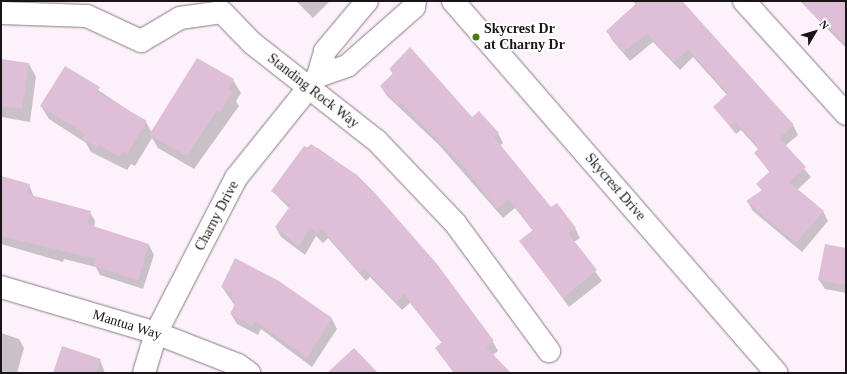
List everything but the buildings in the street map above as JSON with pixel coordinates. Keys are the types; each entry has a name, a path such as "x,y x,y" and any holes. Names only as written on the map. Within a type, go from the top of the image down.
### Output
{"street":[{"name":"Charny Drive","path":"144,373 156,333 236,178 312,82 325,51 367,1"},
{"path":"312,82 347,66 414,7 415,1"},
{"name":"Skycrest Drive","path":"453,1 776,373"},
{"path":"744,1 846,114"},
{"name":"Standing Rock Way","path":"6,10 87,16 141,41 180,18 222,12 252,43 312,82 376,141 454,223 549,351"},
{"name":"Mantua Way","path":"1,287 156,333 238,365 249,373"}],"place":[{"name":"Skycrest Dr at Charny Dr","path":"476,37"}]}
